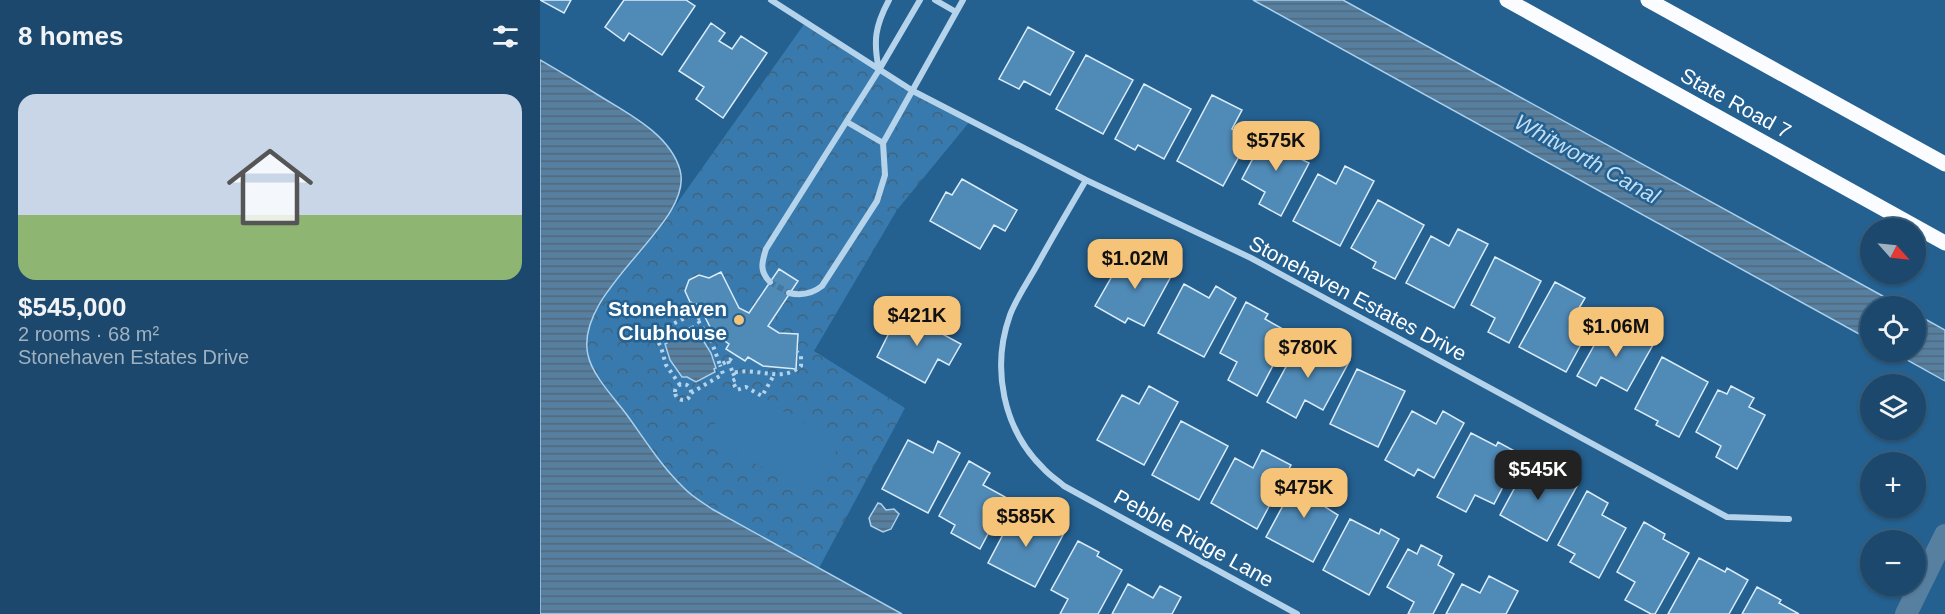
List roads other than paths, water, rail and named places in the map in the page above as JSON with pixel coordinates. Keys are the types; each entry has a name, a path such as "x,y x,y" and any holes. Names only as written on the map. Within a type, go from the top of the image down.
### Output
{"main road":[{"name":"State Road 7","path":"1507,0 1945,243"},
{"path":"1648,0 1945,164"}],"street":[{"name":"Stonehaven Estates Drive","path":"771,0 913,91 1086,180 1251,258 1727,517 1789,519"},
{"path":"879,70 875,29 889,0"},
{"path":"770,282 762,271 761,265 766,249 847,122 920,0"},
{"path":"935,0 957,12"},
{"path":"789,294 805,295 822,286 877,201 885,175 883,143 963,0"},
{"path":"847,122 883,143"},
{"name":"Pebble Ridge Lane","path":"1086,180 1010,314 1003,341 1000,368 1004,396 1012,422 1031,454 1064,486 1298,614"}],"water":[{"name":"Whitworth Canal","path":"1253,0 1343,0 1883,296 1860,296 1860,334"},
{"path":"540,60 646,126 667,146 680,170 680,191 670,213 614,282 598,306 588,331 588,355 599,379 660,462 693,496 712,509 902,614 540,614"},
{"path":"1926,320 1945,330 1945,381 1911,362 1926,362"},
{"path":"693,326 711,353 716,368 715,372 696,382 682,377 670,360 665,344 666,340"},
{"path":"878,503 886,510 894,509 899,514 891,529 883,532 871,526 869,518"}],"waterway":[{"path":"1906,614 1945,535"}],"tunnel":[{"path":"770,282 789,293"}],"place":[{"name":"Stonehaven Clubhouse","path":"739,320"}]}
